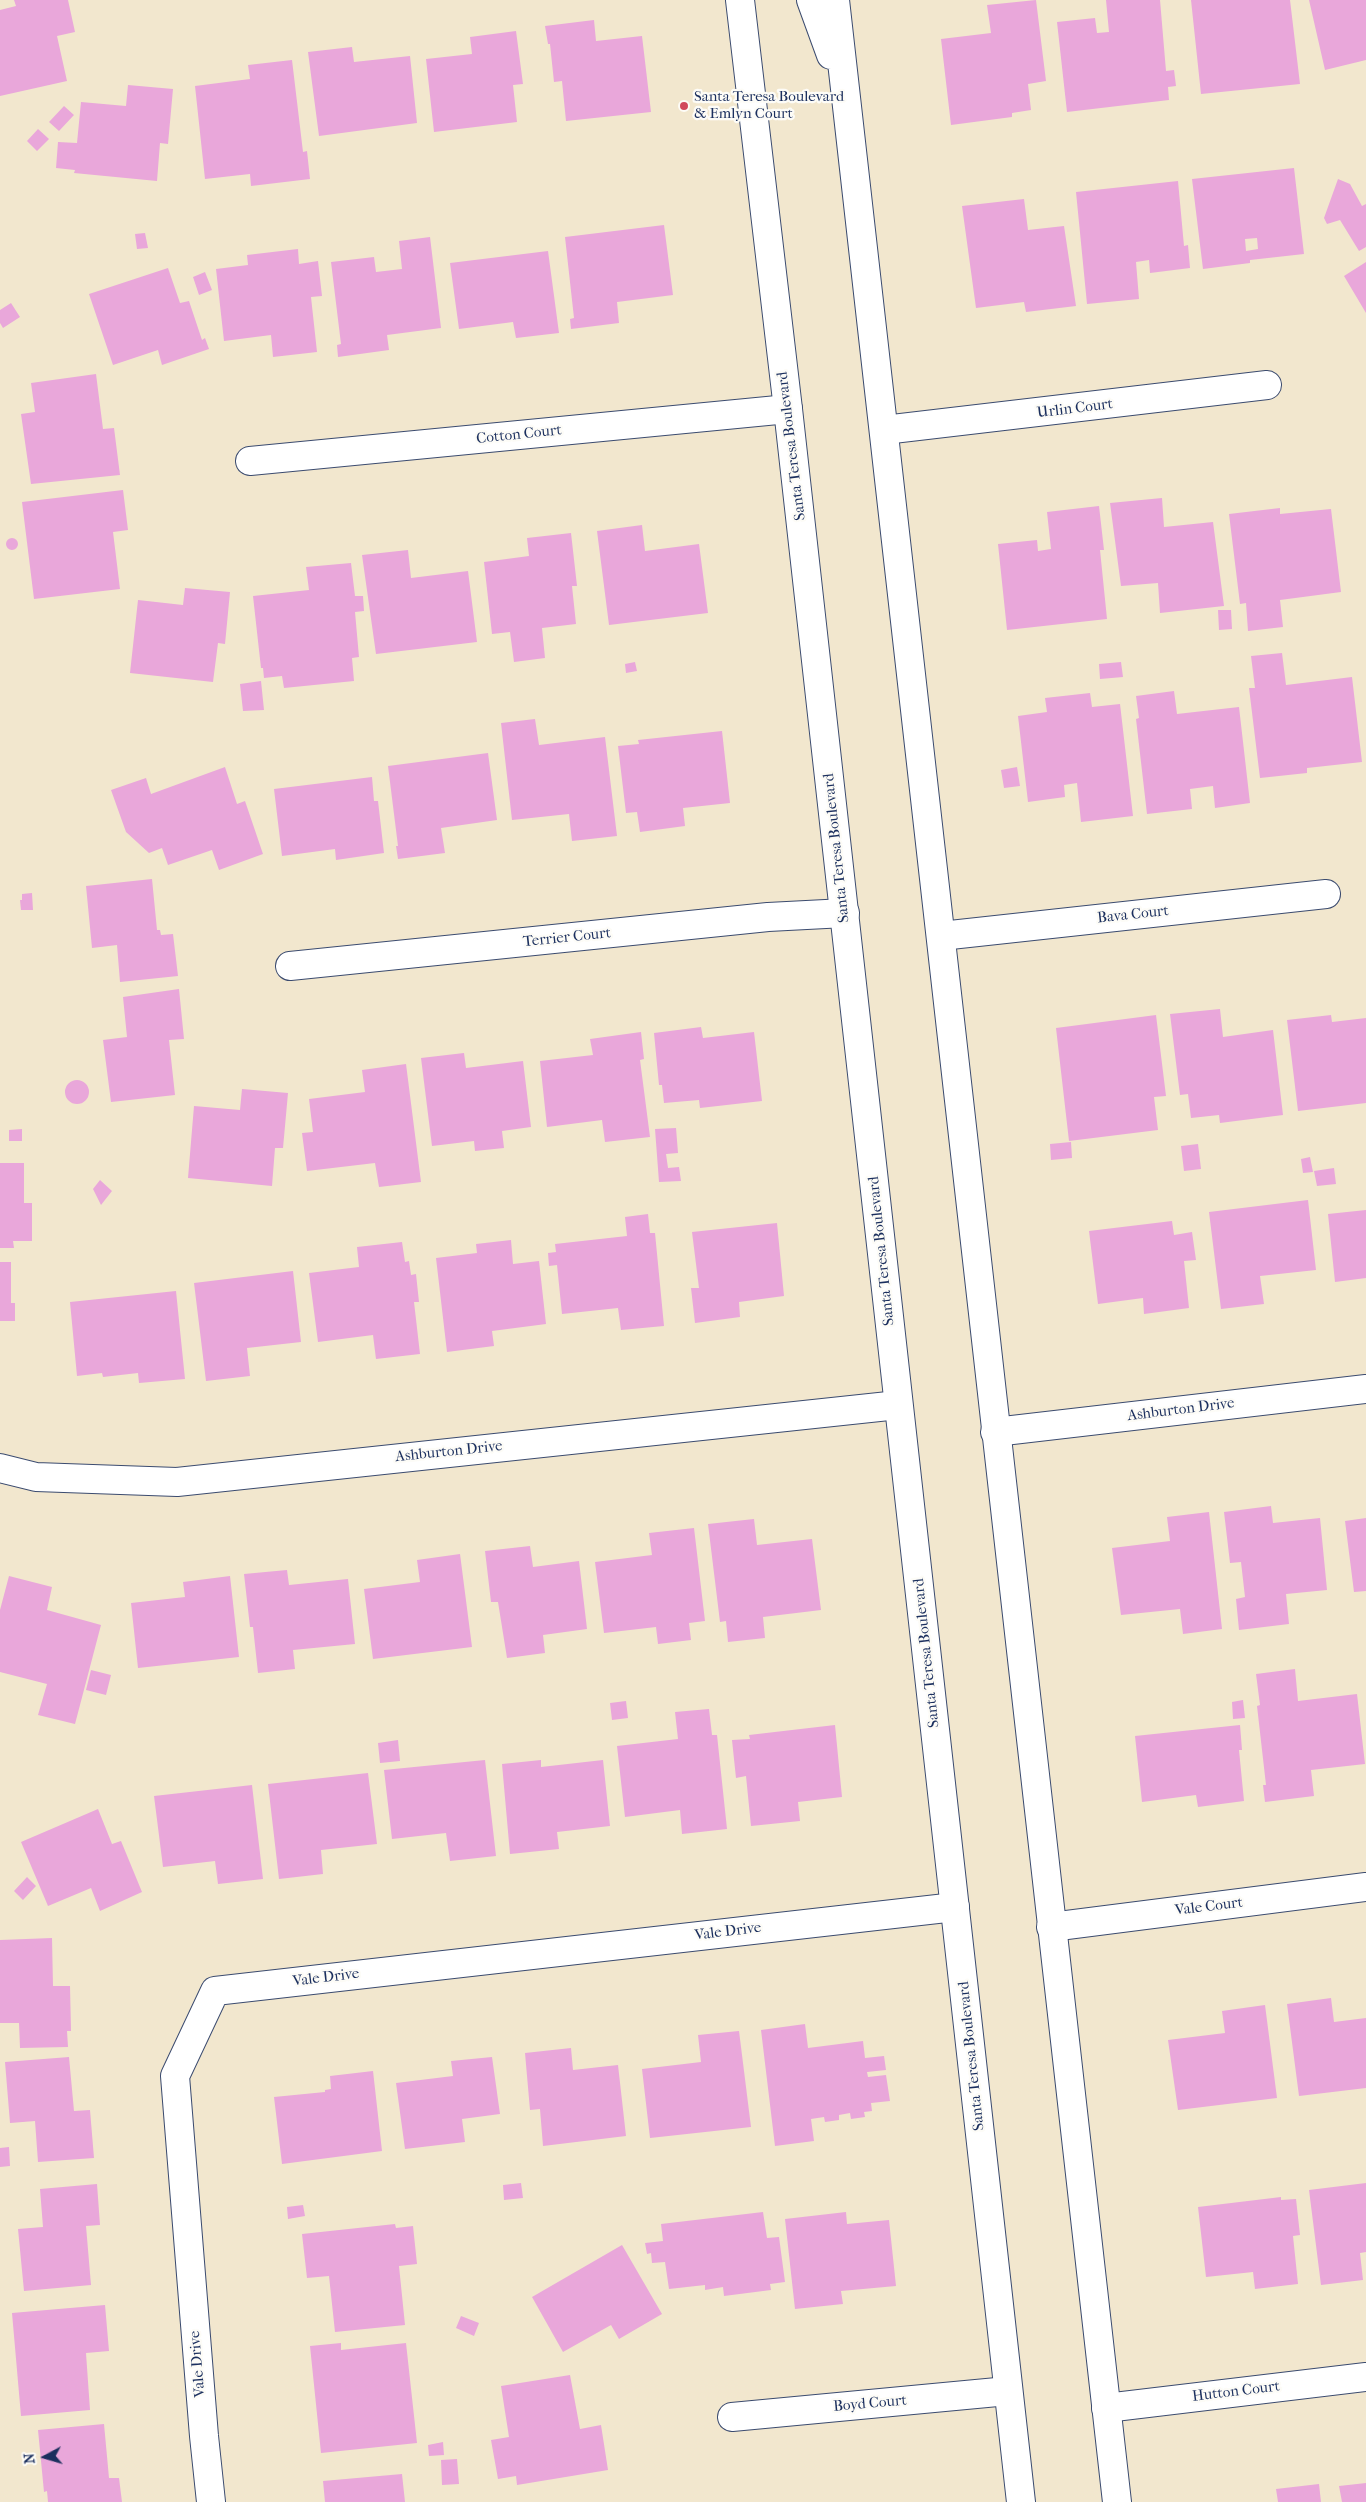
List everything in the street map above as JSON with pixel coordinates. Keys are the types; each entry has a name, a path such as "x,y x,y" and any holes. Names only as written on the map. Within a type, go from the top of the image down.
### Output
{"street":[{"name":"Santa Teresa Boulevard","path":"740,0 788,409 1021,2502"},
{"path":"811,0 846,96"},
{"path":"836,0 995,1432 1117,2502"},
{"name":"Urlin Court","path":"884,430 1267,385"},
{"name":"Cotton Court","path":"250,460 788,409"},
{"name":"Bava Court","path":"941,936 1326,894"},
{"name":"Terrier Court","path":"290,966 768,917 844,913"},
{"name":"Ashburton Drive","path":"995,1432 1366,1389"},
{"name":"Ashburton Drive","path":"0,1468 36,1477 177,1482 898,1405"},
{"name":"Vale Court","path":"1052,1927 1366,1887"},
{"name":"Vale Drive","path":"211,2502 203,2426 175,2076 215,1991 955,1906"},
{"name":"Hutton Court","path":"1106,2408 1366,2377"},
{"name":"Boyd Court","path":"732,2417 1008,2391"}],"building":[{"path":"14,0 68,0 75,32 57,36 67,81 0,96 0,10 16,6"},
{"path":"1036,0 1046,81 1028,84 1031,110 1012,113 1012,117 951,125 941,39 991,33 987,5"},
{"path":"1106,0 1160,0 1166,71 1174,70 1176,86 1168,87 1169,100 1067,112 1057,22 1095,18 1097,33 1109,32"},
{"path":"1191,0 1290,0 1300,84 1201,94"},
{"path":"1309,0 1366,0 1366,60 1325,70"},
{"path":"594,20 596,41 642,36 651,112 566,121 562,81 554,82 550,44 548,44 545,26"},
{"path":"516,31 523,84 513,85 517,122 434,132 426,59 472,54 470,37"},
{"path":"352,47 354,62 410,56 417,123 319,136 308,52"},
{"path":"292,60 303,152 307,151 310,179 251,186 250,174 205,179 195,86 250,79 248,65"},
{"path":"128,85 173,89 168,144 160,143 157,181 74,173 75,170 56,168 58,142 77,143 81,102 126,106"},
{"path":"64,106 74,115 59,131 49,122"},
{"path":"38,129 49,139 37,151 27,141"},
{"path":"1294,168 1304,254 1250,260 1250,263 1203,269 1192,179","holes":["1257,238 1258,249 1246,251 1245,239"]},
{"path":"1338,179 1350,184 1362,206 1366,204 1366,247 1359,251 1340,220 1327,224 1324,218"},
{"path":"1178,181 1184,246 1188,245 1190,268 1150,273 1149,260 1136,262 1139,299 1087,304 1076,192"},
{"path":"1024,199 1028,230 1064,226 1076,306 1026,312 1024,302 976,308 962,206"},
{"path":"664,225 673,295 617,302 619,323 571,329 570,319 574,318 565,237"},
{"path":"145,233 148,248 137,249 135,234"},
{"path":"430,237 441,328 387,335 389,350 338,357 337,345 341,344 331,262 374,257 376,272 402,269 399,241"},
{"path":"298,249 299,264 318,261 322,296 311,297 317,352 273,357 271,335 224,341 216,269 248,265 247,255"},
{"path":"548,251 559,333 516,338 513,322 459,329 450,263"},
{"path":"1366,262 1366,313 1344,276"},
{"path":"168,268 180,303 189,301 202,340 205,338 209,349 162,365 158,350 113,365 89,294"},
{"path":"205,272 212,290 199,295 193,277"},
{"path":"11,303 20,317 3,328 0,323 0,310"},
{"path":"96,374 103,429 114,428 120,475 31,484 21,414 35,412 31,383"},
{"path":"123,490 128,530 113,532 120,589 34,599 22,502"},
{"path":"1162,498 1164,527 1213,522 1224,606 1160,613 1158,583 1121,586 1110,503"},
{"path":"1099,506 1104,550 1100,550 1107,619 1007,630 998,544 1037,540 1038,551 1051,549 1047,512"},
{"path":"1280,508 1280,514 1331,509 1341,592 1280,600 1283,627 1248,631 1246,603 1240,604 1229,514"},
{"path":"642,525 645,551 699,544 708,613 609,625 597,531"},
{"path":"571,533 577,586 572,586 576,624 542,628 545,658 514,662 510,632 492,634 484,562 529,556 527,538"},
{"path":"14,538 17,539 17,549 10,550 7,549 6,542 7,539"},
{"path":"408,550 411,578 468,571 477,642 376,654 362,555"},
{"path":"351,563 355,596 363,596 364,611 355,612 359,657 352,658 354,681 284,688 282,676 264,678 263,668 261,668 253,596 309,590 306,567"},
{"path":"185,588 230,592 225,644 218,643 213,682 130,673 138,600 183,605"},
{"path":"1218,610 1231,610 1232,629 1219,630"},
{"path":"1282,653 1286,685 1352,677 1362,762 1307,768 1307,773 1260,778 1249,688 1255,688 1251,656"},
{"path":"635,662 637,671 626,673 625,664"},
{"path":"1121,662 1123,677 1100,679 1099,664"},
{"path":"261,681 264,710 243,711 240,684"},
{"path":"1174,691 1177,714 1239,707 1250,803 1215,808 1213,786 1190,789 1192,809 1147,814 1136,719 1139,718 1136,696"},
{"path":"1090,693 1092,707 1120,704 1133,816 1081,822 1077,783 1064,785 1065,797 1028,802 1018,716 1047,712 1045,698"},
{"path":"535,719 539,745 605,737 617,836 572,841 569,814 512,820 501,723"},
{"path":"722,731 730,803 683,808 685,826 640,832 637,812 626,813 618,746 639,744 638,740"},
{"path":"488,753 497,820 441,828 445,853 398,859 388,766"},
{"path":"225,767 237,804 245,801 263,854 219,870 212,850 168,865 162,848 149,853 126,832 111,790 146,778 151,794"},
{"path":"1017,767 1020,786 1004,788 1001,770"},
{"path":"372,777 374,801 378,801 384,853 336,860 335,849 282,856 274,789"},
{"path":"152,879 157,930 160,930 161,935 173,934 178,976 120,982 117,945 92,948 86,886"},
{"path":"32,893 33,910 21,910 20,900 22,900 22,894"},
{"path":"179,989 184,1039 169,1040 175,1095 111,1102 103,1040 127,1037 123,997"},
{"path":"1220,1009 1223,1037 1273,1030 1283,1115 1220,1123 1219,1115 1191,1118 1188,1094 1180,1095 1170,1014"},
{"path":"1156,1015 1166,1096 1154,1097 1158,1130 1069,1141 1056,1028"},
{"path":"1331,1015 1332,1022 1366,1018 1366,1103 1298,1111 1287,1020"},
{"path":"701,1027 703,1038 754,1032 762,1101 700,1108 699,1100 664,1103 662,1085 659,1085 654,1033"},
{"path":"641,1032 644,1059 640,1060 650,1137 605,1142 602,1120 547,1127 540,1061 593,1055 590,1039"},
{"path":"464,1053 466,1068 523,1061 531,1127 502,1131 504,1148 475,1151 474,1141 432,1146 421,1058"},
{"path":"406,1064 421,1182 379,1187 375,1163 307,1171 302,1133 313,1132 309,1099 365,1092 362,1070"},
{"path":"77,1080 86,1083 89,1092 86,1101 77,1104 68,1101 65,1092 68,1083"},
{"path":"242,1089 288,1093 283,1148 275,1148 272,1186 188,1178 194,1106 240,1110"},
{"path":"676,1128 678,1153 666,1154 668,1168 679,1167 681,1181 659,1182 655,1129"},
{"path":"22,1129 22,1141 9,1141 9,1130"},
{"path":"1071,1142 1072,1158 1051,1160 1050,1144"},
{"path":"1198,1144 1201,1169 1184,1171 1181,1146"},
{"path":"1310,1157 1313,1172 1303,1173 1301,1159"},
{"path":"0,1163 24,1163 24,1203 32,1203 32,1241 13,1241 14,1248 0,1248"},
{"path":"1334,1168 1336,1184 1317,1186 1314,1171"},
{"path":"100,1180 112,1191 101,1205 93,1189"},
{"path":"1308,1200 1316,1270 1260,1276 1264,1304 1221,1309 1209,1212"},
{"path":"1366,1210 1366,1278 1335,1282 1328,1214"},
{"path":"648,1214 650,1233 655,1233 664,1326 621,1330 618,1308 562,1314 557,1265 549,1266 548,1253 556,1252 555,1244 627,1236 625,1217"},
{"path":"1172,1221 1174,1235 1192,1232 1196,1260 1184,1261 1189,1308 1144,1314 1143,1298 1098,1304 1089,1231"},
{"path":"777,1223 784,1296 739,1302 740,1317 695,1323 691,1288 699,1288 692,1232"},
{"path":"511,1240 513,1264 539,1261 546,1324 492,1331 494,1346 447,1352 436,1258 477,1253 476,1244"},
{"path":"402,1242 405,1262 409,1261 411,1275 416,1274 419,1302 414,1302 420,1354 376,1359 373,1335 318,1342 309,1273 359,1267 357,1247"},
{"path":"0,1262 11,1262 11,1303 15,1303 15,1321 0,1321"},
{"path":"293,1271 301,1342 247,1348 250,1376 206,1381 194,1283"},
{"path":"176,1291 185,1379 139,1383 138,1373 103,1377 102,1373 77,1376 70,1302"},
{"path":"1271,1506 1273,1523 1320,1518 1327,1590 1286,1594 1289,1624 1239,1630 1236,1599 1245,1597 1241,1562 1230,1563 1224,1512"},
{"path":"1209,1512 1222,1629 1183,1634 1180,1609 1121,1615 1112,1548 1170,1541 1167,1517"},
{"path":"1366,1518 1366,1591 1354,1592 1345,1521"},
{"path":"754,1519 757,1545 812,1539 821,1610 763,1617 765,1638 728,1642 726,1621 720,1622 708,1524"},
{"path":"694,1528 705,1621 689,1623 691,1640 658,1644 656,1627 604,1633 595,1562 652,1555 649,1533"},
{"path":"530,1546 533,1567 579,1561 587,1629 543,1635 545,1653 507,1658 498,1602 491,1602 485,1551"},
{"path":"460,1554 472,1647 373,1659 364,1589 420,1582 417,1560"},
{"path":"287,1570 289,1585 348,1579 355,1644 293,1650 295,1669 258,1673 244,1574"},
{"path":"9,1576 52,1587 47,1610 101,1625 75,1724 38,1715 47,1684 0,1672 0,1610"},
{"path":"230,1576 239,1657 138,1668 131,1603 185,1597 183,1582"},
{"path":"1295,1669 1298,1701 1357,1694 1365,1764 1311,1770 1314,1796 1265,1802 1263,1785 1266,1785 1257,1706 1260,1705 1256,1674"},
{"path":"91,1670 111,1675 106,1695 86,1690"},
{"path":"1243,1700 1245,1718 1233,1719 1232,1702"},
{"path":"626,1701 628,1718 612,1720 610,1703"},
{"path":"709,1709 712,1735 717,1735 727,1829 682,1834 680,1810 625,1817 617,1746 678,1739 675,1712"},
{"path":"835,1725 842,1797 798,1802 800,1821 751,1826 746,1776 736,1778 732,1740 750,1739 749,1735"},
{"path":"1240,1725 1242,1750 1239,1750 1244,1801 1198,1807 1196,1795 1142,1802 1135,1736"},
{"path":"398,1740 400,1761 380,1763 378,1743"},
{"path":"485,1760 496,1856 450,1861 446,1833 392,1839 384,1770"},
{"path":"541,1760 541,1767 603,1760 610,1826 557,1832 559,1849 510,1854 502,1764"},
{"path":"368,1773 377,1844 321,1850 323,1874 279,1879 268,1784"},
{"path":"252,1785 263,1879 218,1884 215,1861 163,1867 154,1796"},
{"path":"98,1809 112,1844 121,1841 142,1892 100,1911 91,1888 48,1906 21,1842"},
{"path":"27,1877 36,1886 23,1900 14,1891"},
{"path":"52,1938 53,1986 70,1986 71,2031 67,2031 68,2047 20,2048 19,2023 0,2023 0,1940"},
{"path":"1331,1998 1334,2022 1366,2018 1366,2088 1299,2096 1287,2004"},
{"path":"1265,2005 1277,2098 1178,2110 1168,2040 1225,2033 1222,2011"},
{"path":"805,2024 808,2048 863,2041 865,2058 884,2056 886,2070 867,2072 868,2077 886,2075 890,2101 871,2103 872,2111 864,2112 865,2117 851,2119 850,2113 839,2115 839,2120 825,2122 824,2117 811,2119 814,2141 775,2146 761,2030"},
{"path":"739,2031 751,2127 650,2138 642,2069 701,2062 698,2035"},
{"path":"571,2048 573,2070 618,2065 626,2136 543,2146 540,2109 530,2110 525,2053"},
{"path":"69,2057 74,2111 90,2110 94,2158 38,2162 35,2121 10,2123 5,2062"},
{"path":"492,2057 500,2114 462,2119 465,2142 405,2149 396,2083 453,2076 451,2061"},
{"path":"373,2071 382,2151 282,2164 274,2097 325,2092 325,2090 331,2089 330,2076"},
{"path":"9,2147 10,2166 0,2167 0,2148"},
{"path":"521,2183 523,2198 504,2200 503,2185"},
{"path":"1366,2183 1366,2252 1360,2253 1363,2280 1321,2285 1309,2190"},
{"path":"97,2184 100,2225 86,2226 91,2285 24,2291 18,2229 43,2227 40,2189"},
{"path":"1281,2197 1281,2200 1296,2199 1300,2235 1293,2236 1298,2284 1255,2289 1253,2272 1206,2277 1198,2207"},
{"path":"303,2205 305,2216 288,2219 287,2207"},
{"path":"763,2212 767,2238 779,2237 785,2282 770,2284 771,2290 724,2296 723,2287 705,2290 705,2285 669,2289 665,2262 652,2263 651,2253 647,2254 645,2243 663,2241 661,2224"},
{"path":"846,2212 847,2224 889,2220 896,2286 841,2291 843,2304 795,2309 785,2219"},
{"path":"395,2224 396,2228 413,2226 417,2264 399,2266 405,2325 335,2332 329,2276 307,2278 302,2234"},
{"path":"622,2245 662,2314 619,2339 611,2325 563,2352 532,2297"},
{"path":"105,2305 109,2351 86,2353 90,2410 21,2416 12,2313"},
{"path":"461,2316 479,2323 474,2336 456,2328"},
{"path":"341,2343 341,2350 406,2343 417,2443 321,2453 310,2346"},
{"path":"570,2375 580,2429 601,2425 608,2470 517,2485 516,2476 498,2479 491,2440 509,2437 501,2386"},
{"path":"104,2424 109,2478 119,2478 122,2502 48,2502 47,2491 44,2492 38,2430"},
{"path":"443,2442 444,2455 429,2456 428,2445"},
{"path":"457,2459 459,2484 442,2485 441,2460"},
{"path":"402,2474 405,2502 325,2502 323,2481"},
{"path":"1366,2483 1366,2502 1342,2502 1339,2486"},
{"path":"1319,2484 1321,2502 1278,2502 1276,2489"}],"place":[{"name":"Santa Teresa Boulevard & Emlyn Court","path":"684,106"}]}
